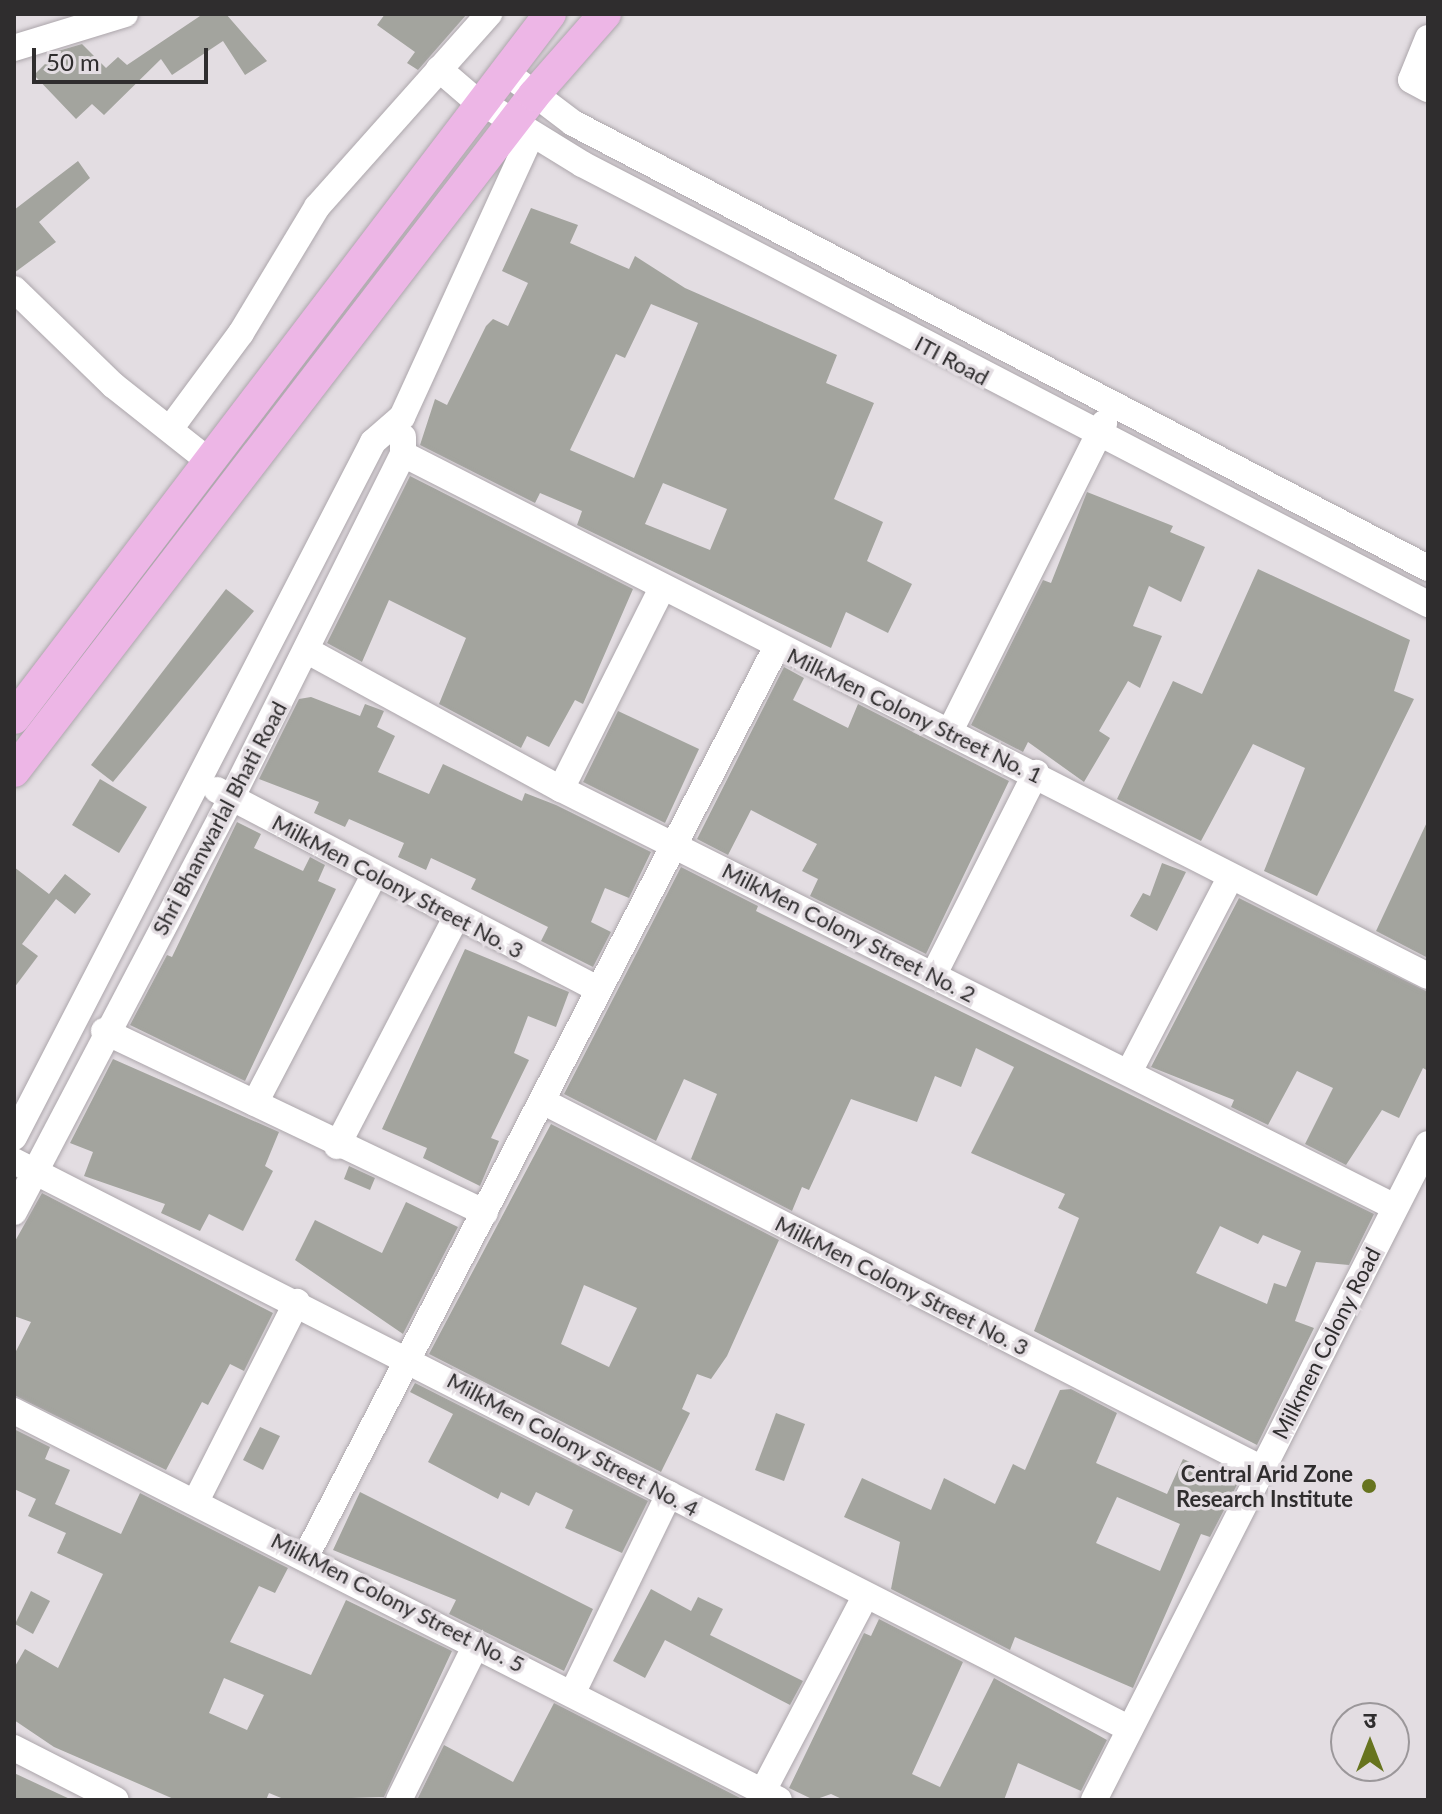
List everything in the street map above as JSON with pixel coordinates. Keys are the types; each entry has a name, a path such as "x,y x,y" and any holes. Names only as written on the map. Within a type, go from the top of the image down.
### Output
{"main road":[{"path":"14,718 188,444 479,101 507,73 550,14"},
{"path":"14,771 522,129 534,95 605,14"}],"street":[{"path":"14,48 125,14"},
{"path":"14,289 188,444 241,333 317,207 442,72 489,14"},
{"path":"1428,38 1411,80 1428,89"},
{"name":"ITI Road","path":"442,72 522,129 1097,436 1428,604"},
{"name":"ITI Road","path":"507,73 573,123 1428,568"},
{"name":"Shri Bhanwarlal Bhati Road","path":"14,1212 24,1166 104,1031 232,797 403,454 402,417 522,129"},
{"path":"951,729 1113,405"},
{"name":"Shri Bhanwarlal Bhati Road","path":"14,1137 373,442 402,417"},
{"name":"MilkMen Colony Street No. 1","path":"403,454 776,648 951,729 1230,878 1428,976"},
{"path":"561,789 662,588"},
{"path":"307,1554 413,1359 598,989 776,648"},
{"name":"MilkMen Colony Street No. 2","path":"306,650 561,789 1395,1207"},
{"path":"933,976 1036,773"},
{"name":"MilkMen Colony Street No. 3","path":"200,781 455,919 598,989"},
{"path":"255,1103 374,875"},
{"path":"1129,1072 1230,878"},
{"path":"337,1146 455,919"},
{"path":"104,1031 337,1146 485,1213"},
{"name":"MilkMen Colony Street No. 3","path":"542,1101 1262,1469"},
{"name":"Milkmen Colony Road","path":"1094,1800 1428,1144"},
{"name":"MilkMen Colony Street No. 4","path":"24,1166 413,1359 864,1599 1130,1729"},
{"path":"197,1499 297,1302"},
{"name":"MilkMen Colony Street No. 5","path":"14,1411 307,1554 476,1645 771,1796"},
{"path":"573,1692 669,1494"},
{"path":"771,1796 864,1599"},
{"path":"399,1800 476,1645"},
{"path":"14,1748 116,1800"}],"building":[{"path":"203,14 226,14 267,61 245,75 223,41 172,75 161,59 104,115 92,104 76,119 34,75 58,51 82,44 106,68 118,57 127,65"},
{"path":"385,14 467,14 418,70 407,63 415,52 377,25"},
{"path":"78,161 90,178 39,222 56,242 14,273 14,210"},
{"path":"531,208 578,225 570,243 629,269 635,256 685,288 837,355 826,383 874,403 834,499 883,522 867,561 912,584 888,633 846,612 831,648 577,525 582,511 540,493 535,503 420,445 435,399 447,405 486,326 493,319 508,326 528,283 502,271","holes":["651,304 698,323 634,478 570,450 616,354 625,358","663,483 727,509 710,550 645,524"]},
{"path":"410,476 633,589 583,704 575,700 549,747 527,736 521,748 439,704 466,638 389,600 362,662 327,643"},
{"path":"1087,492 1173,526 1170,532 1205,547 1181,602 1149,586 1133,626 1162,636 1140,688 1128,681 1099,731 1110,738 1084,782 1028,742 1023,752 971,725 1043,580 1051,583"},
{"path":"1258,569 1410,640 1394,691 1414,699 1317,896 1264,871 1305,768 1253,744 1201,841 1117,799 1173,681 1202,694"},
{"path":"226,589 254,611 113,782 91,765"},
{"path":"784,667 804,678 793,700 848,728 858,704 1009,781 926,954 810,896 818,879 802,871 817,844 751,810 728,855 697,839"},
{"path":"311,697 360,716 365,704 384,711 377,727 395,736 378,772 429,794 443,764 522,801 525,793 556,805 651,852 629,898 605,888 591,922 611,932 593,967 541,941 548,927 471,889 476,879 431,858 426,870 398,857 404,843 349,819 345,827 314,813 319,802 259,779 299,699"},
{"path":"618,711 699,749 665,823 583,782"},
{"path":"100,779 147,807 119,853 72,825"},
{"path":"1428,820 1428,958 1376,931"},
{"path":"237,822 261,834 254,848 303,871 310,857 325,865 318,881 336,889 245,1081 130,1025 167,955 172,957"},
{"path":"1162,863 1186,872 1157,931 1130,916 1143,893 1150,896"},
{"path":"14,867 49,894 65,874 91,894 75,914 56,899 22,944 38,956 14,988"},
{"path":"681,867 758,906 756,911 1374,1214 1349,1265 1316,1262 1295,1321 1314,1328 1257,1445 1034,1331 1079,1218 1058,1208 1065,1194 971,1153 1014,1067 976,1048 961,1087 935,1076 917,1122 851,1099 809,1190 802,1187 792,1211 691,1159 717,1094 684,1079 656,1141 564,1094","holes":["1220,1226 1258,1244 1263,1235 1301,1251 1286,1287 1274,1283 1267,1304 1196,1273"]},
{"path":"1239,898 1428,992 1428,1071 1423,1068 1399,1118 1382,1110 1346,1165 1305,1144 1333,1088 1297,1071 1268,1125 1231,1107 1234,1100 1151,1067"},
{"path":"465,949 569,992 556,1027 528,1016 514,1053 529,1060 491,1138 499,1141 480,1186 423,1158 427,1148 382,1129"},
{"path":"113,1059 279,1132 265,1166 273,1171 243,1231 209,1214 200,1231 161,1213 165,1204 84,1176 93,1152 70,1143"},
{"path":"551,1124 779,1240 727,1356 711,1379 697,1374 682,1409 690,1413 661,1472 429,1354","holes":["584,1285 637,1308 609,1367 561,1344"]},
{"path":"349,1166 375,1178 370,1190 344,1179"},
{"path":"42,1193 273,1313 244,1371 230,1364 208,1405 202,1402 166,1470 14,1395 14,1355 31,1322 14,1316 14,1243"},
{"path":"406,1202 458,1227 403,1334 295,1260 315,1220 382,1253"},
{"path":"415,1383 648,1501 622,1553 565,1528 573,1510 536,1492 529,1506 501,1492 498,1499 428,1462 453,1414 410,1392"},
{"path":"1071,1389 1117,1413 1096,1463 1167,1494 1183,1459 1238,1483 1210,1537 1201,1534 1133,1688 1015,1637 1010,1650 891,1589 900,1542 844,1517 862,1478 931,1510 944,1478 995,1504 1013,1464 1025,1470 1060,1390","holes":["1117,1497 1180,1524 1160,1571 1096,1543"]},
{"path":"776,1413 805,1424 784,1481 755,1470"},
{"path":"260,1427 280,1436 263,1470 243,1460"},
{"path":"14,1429 50,1447 45,1459 70,1470 55,1504 121,1534 140,1493 288,1568 275,1593 259,1586 230,1642 311,1675 346,1600 452,1651 384,1797 286,1800 269,1793 266,1800 176,1800 54,1747 14,1720 14,1668 25,1649 58,1668 103,1574 57,1553 66,1533 28,1516 36,1499 14,1489","holes":["224,1678 264,1695 247,1730 209,1713"]},
{"path":"360,1492 593,1609 564,1671 449,1614 456,1600 333,1550"},
{"path":"651,1589 691,1611 698,1597 723,1609 710,1635 803,1681 790,1705 665,1640 645,1678 613,1661"},
{"path":"31,1591 50,1601 33,1634 15,1624"},
{"path":"879,1619 963,1662 912,1774 940,1787 994,1678 1107,1740 1081,1791 1018,1763 1004,1800 844,1800 831,1794 814,1800 789,1788 864,1633 871,1636"},
{"path":"554,1703 744,1800 417,1800 444,1745 513,1782"},
{"path":"14,1773 72,1800 14,1800"}],"place":[{"name":"Central Arid Zone Research Institute","path":"1369,1486"}]}
